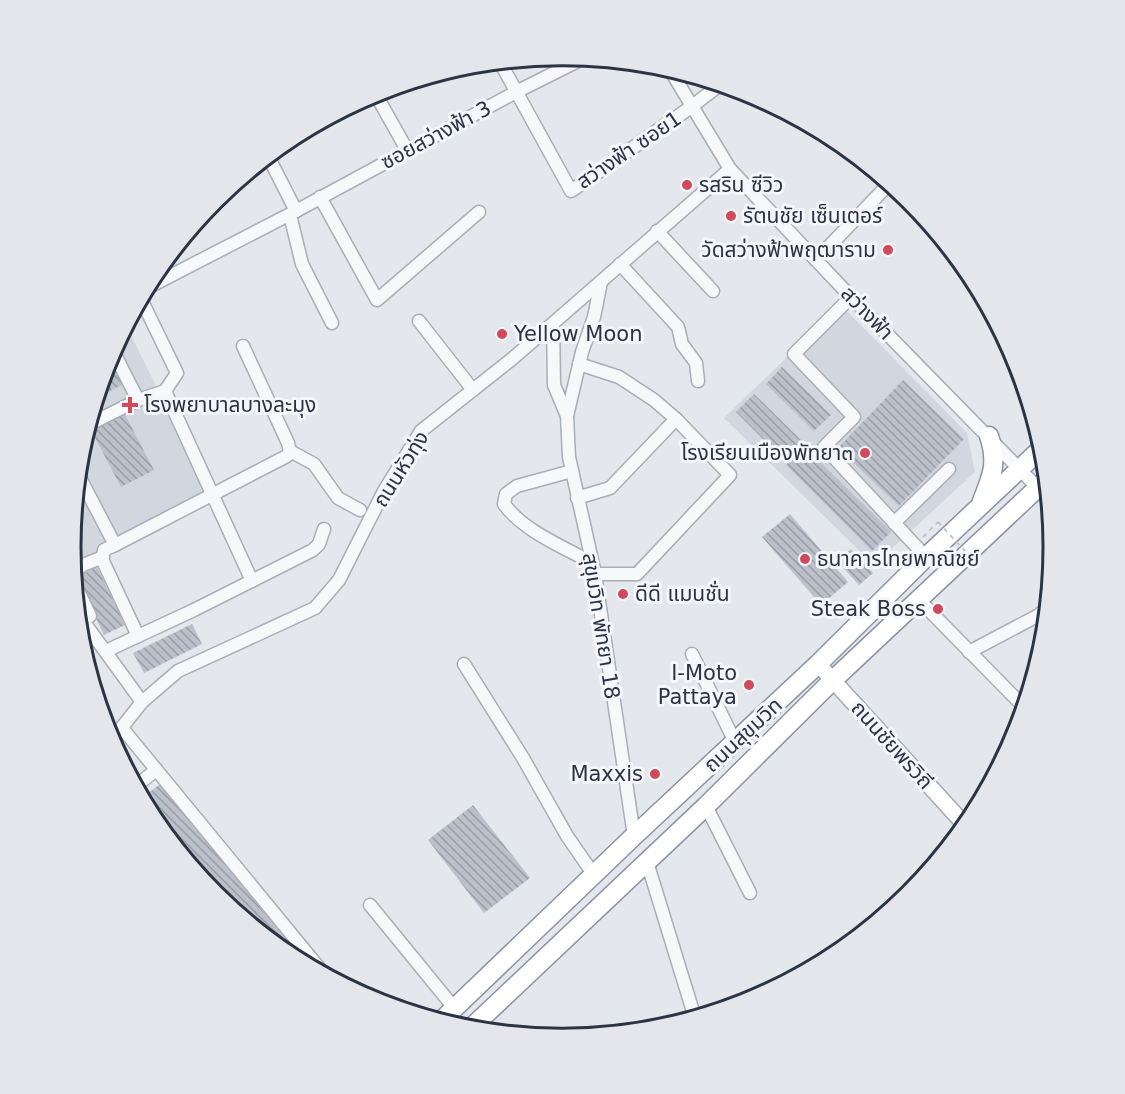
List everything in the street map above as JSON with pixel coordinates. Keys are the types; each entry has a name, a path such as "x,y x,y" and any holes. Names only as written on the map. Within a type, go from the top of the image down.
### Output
{"highway":[{"path":"980,506 995,464 989,436"},
{"name":"ถนนสุขุมวิท","path":"449,1014 1034,455"},
{"name":"ถนนสุขุมวิท","path":"479,1021 706,806 833,680 1039,487"}],"main road":[{"name":"ถนนชัยพรวิถี","path":"818,664 959,818"}],"street":[{"name":"ซอยสว่างฟ้า 3","path":"163,280 568,66"},
{"path":"504,70 516,92"},
{"name":"สว่างฟ้า","path":"675,79 730,169 1020,468 1038,481"},
{"path":"691,107 713,91"},
{"name":"สว่างฟ้า ซอย1","path":"516,92 571,191 691,107"},
{"path":"380,102 407,150"},
{"path":"271,164 293,213 302,264 332,323"},
{"name":"ถนนหัวทุ่ง","path":"118,730 142,702 178,671 315,608 339,580 384,490 421,431 554,324 730,169"},
{"path":"816,260 884,189"},
{"path":"320,197 377,300 479,212"},
{"path":"657,231 713,291"},
{"path":"620,264 678,327 682,344 696,363 698,381"},
{"name":"สุขุมวิท พัทยา 18","path":"601,282 594,317 579,364 567,416 568,457 594,568 634,836"},
{"path":"852,297 794,354 854,417 824,447 926,557"},
{"path":"99,419 138,400 165,391 177,373 145,307"},
{"path":"419,321 473,390"},
{"name":"สุขุมวิท พัทยา 18","path":"554,324 554,385 567,416"},
{"path":"243,346 284,433 290,451 314,464 338,498 360,510"},
{"path":"119,362 138,400"},
{"path":"572,471 517,486 506,494 504,504 525,525 594,568 637,574 730,475 676,419 654,400 619,377 579,364"},
{"path":"165,391 252,581"},
{"path":"577,498 610,488 676,419"},
{"path":"138,636 106,570 104,550 282,460 290,451"},
{"path":"894,523 949,469"},
{"path":"86,489 115,545"},
{"path":"106,651 317,547 324,529"},
{"path":"82,566 103,557"},
{"path":"919,600 1018,701"},
{"path":"969,652 1038,618"},
{"path":"88,621 142,702"},
{"path":"692,654 735,742"},
{"path":"464,664 523,758 567,836 594,875"},
{"path":"123,741 156,770 309,956"},
{"path":"142,781 156,770"},
{"path":"706,806 750,893"},
{"path":"647,862 693,1010"},
{"path":"370,905 455,1009"}],"path":[{"path":"930,530 938,522 976,563"}],"shaded area":[{"name":"โรงเรียนเมืองพัทยา๓","path":"841,305 967,433 975,472 874,565 724,418"},
{"name":"โรงพยาบาลบางละมุง","path":"131,335 208,492 82,560 83,516 91,453 107,392"}],"building":[{"path":"782,367 831,415 814,431 766,384"},
{"path":"116,368 124,384 107,393"},
{"path":"903,380 964,439 899,506 838,448"},
{"path":"754,394 803,442 785,461 736,412"},
{"path":"123,411 154,470 121,487 95,437 98,424"},
{"path":"805,447 891,532 872,551 786,465"},
{"name":"ธนาคารไทยพาณิชย์","path":"790,514 848,582 821,605 762,537"},
{"path":"851,549 873,573 859,585 838,562"},
{"path":"97,567 125,625 104,635 85,595 83,574"},
{"path":"192,624 202,644 144,673 133,653"},
{"path":"160,784 288,942 245,909 222,887 181,840 149,793"},
{"path":"473,805 530,878 484,913 428,840"}],"place":[{"name":"รสริน ซีวิว","path":"687,185"},
{"name":"รัตนชัย เซ็นเตอร์","path":"731,216"},
{"name":"วัดสว่างฟ้าพฤฒาราม","path":"888,250"},
{"name":"Yellow Moon","path":"502,334"},
{"name":"โรงพยาบาลบางละมุง","path":"130,405"},
{"name":"โรงเรียนเมืองพัทยา๓","path":"865,453"},
{"name":"ธนาคารไทยพาณิชย์","path":"805,559"},
{"name":"ดีดี แมนชั่น","path":"623,594"},
{"name":"Steak Boss","path":"938,609"},
{"name":"I-Moto Pattaya","path":"749,685"},
{"name":"Maxxis","path":"655,774"}]}
